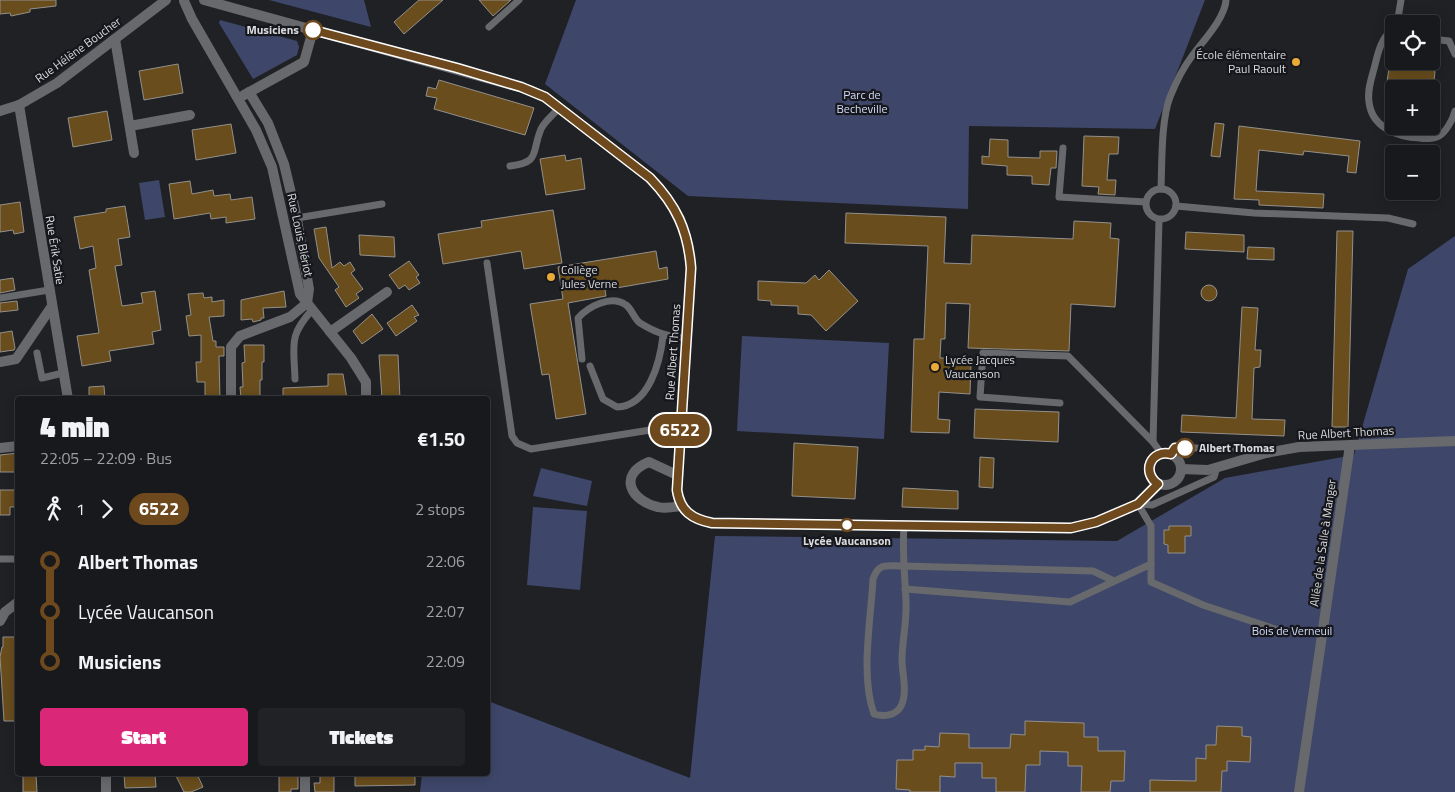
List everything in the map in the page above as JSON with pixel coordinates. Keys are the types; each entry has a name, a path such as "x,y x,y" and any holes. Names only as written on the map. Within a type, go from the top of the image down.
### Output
{"street":[{"name":"Rue Hélène Boucher","path":"0,111 19,105 57,83 166,0"},
{"name":"Rue Louis Blériot","path":"184,0 192,19 256,130 272,167 300,294 310,306"},
{"name":"Rue Albert Thomas","path":"204,0 521,87 545,97 650,178 673,206 687,237 690,254 687,338 677,475 677,490 682,506"},
{"path":"238,99 304,62 313,30"},
{"path":"115,39 134,153"},
{"name":"Rue Louis Blériot","path":"250,92 268,123 284,164 309,288 310,306"},
{"name":"Rue Érik Satie","path":"19,105 67,396"},
{"path":"130,126 190,115"},
{"path":"330,332 387,292"},
{"path":"0,362 16,359 52,306"},
{"path":"231,396 231,347 240,336 290,317 310,306 351,358 366,382 366,396"},
{"name":"Rue Albert Thomas","path":"1181,469 1208,470 1266,453 1299,447 1455,441"},
{"name":"Allée de la Salle à Manger","path":"1299,792 1350,445"},
{"path":"0,448 15,446"},
{"path":"1166,453 1179,460 1181,469 1178,479 1173,483 1163,485 1158,484 1151,477 1149,467 1153,458 1166,453"},
{"path":"677,475 649,462 639,467 632,474 630,482 632,491 640,500 660,508 682,506 693,517 712,523 1071,528 1096,522 1138,504 1158,484"},
{"path":"0,621 5,612 15,604"},
{"path":"106,776 106,792"},
{"path":"305,776 306,792"}],"lane":[{"path":"489,27 519,0"},
{"path":"1161,189 1166,114 1169,98 1187,63 1218,21 1226,0"},
{"path":"1398,15 1401,0"},
{"path":"1385,40 1380,47 1368,93 1369,104 1375,117 1384,128 1395,134 1426,139 1439,136 1452,120 1455,111"},
{"path":"1440,40 1449,41 1455,54"},
{"path":"510,166 530,162 534,157 541,129 559,108"},
{"path":"1063,148 1060,197 1146,202"},
{"path":"1161,189 1170,192 1176,201 1176,206 1168,218 1159,220 1147,212 1146,202 1151,193 1161,189"},
{"path":"296,218 382,204"},
{"path":"1176,206 1254,213 1388,218 1413,224"},
{"path":"1153,442 1159,220"},
{"path":"487,263 512,436 517,443 531,449 669,427 681,422"},
{"path":"0,298 49,290"},
{"path":"582,359 578,318 584,312 602,303 620,302 628,306 640,323 663,336 687,338"},
{"path":"295,379 294,336 310,306"},
{"path":"590,366 603,399 617,408 631,405 646,389 657,363 663,336"},
{"path":"37,353 42,378 63,373"},
{"path":"1060,403 980,398 983,353 1068,356 1166,453 1175,448 1239,448 1266,453"},
{"path":"1138,504 1152,505 1214,477 1217,467"},
{"path":"1138,504 1151,526 1151,582 1203,605 1284,632"},
{"path":"904,526 903,566 906,604 902,659 904,691 901,707 891,715 881,716 874,714 871,704 868,672 873,579 877,570 881,567 903,566 1093,571 1114,581"},
{"path":"0,559 15,559"},
{"path":"905,588 1070,602 1151,564"}],"green space":[{"path":"269,0 364,0 371,27"},
{"name":"Parc de Becheville","path":"576,0 1205,0 1155,129 969,126 968,209 688,196 545,84"},
{"path":"220,20 297,41 299,47 297,55 253,79 219,23"},
{"path":"159,180 165,217 145,220 139,183"},
{"name":"Bois de Verneuil","path":"1455,236 1455,792 420,792 422,776 490,776 490,702 690,778 715,536 1117,541 1225,478 1354,455 1408,269"},
{"path":"742,336 889,343 884,439 737,431"},
{"path":"541,468 592,481 587,506 533,496"},
{"path":"533,507 587,511 580,590 527,585"}],"building":[{"path":"0,0 56,0 56,6 30,9 30,12 11,16 10,13 0,14"},
{"path":"419,0 443,0 404,34 394,22"},
{"path":"479,0 511,0 493,16"},
{"path":"178,64 183,93 144,100 139,71"},
{"path":"1389,70 1434,70 1435,72 1434,80 1387,80"},
{"path":"439,80 534,108 525,135 434,109 437,98 426,96 428,87 436,89"},
{"path":"107,111 112,140 73,147 68,118"},
{"path":"1215,123 1224,124 1220,157 1211,156"},
{"path":"231,124 236,153 196,160 192,130"},
{"path":"1239,126 1360,141 1356,173 1347,172 1349,156 1304,151 1303,155 1259,150 1256,191 1324,194 1323,208 1259,205 1259,200 1234,199"},
{"path":"1084,136 1119,137 1118,154 1109,154 1107,180 1116,180 1115,195 1098,194 1099,187 1082,186"},
{"path":"990,139 1008,140 1008,157 1040,158 1040,151 1057,151 1056,168 1051,168 1049,185 1032,184 1032,176 1007,175 1007,166 982,164 982,156 989,157"},
{"path":"565,155 566,161 581,158 585,189 546,195 540,159"},
{"path":"190,181 192,194 213,190 214,196 230,194 231,200 252,197 255,219 226,223 226,217 211,219 210,213 174,219 169,184"},
{"path":"20,202 24,232 14,234 13,230 0,232 0,205"},
{"path":"125,206 130,237 118,239 122,265 115,266 122,306 143,303 141,293 155,291 161,330 152,332 154,344 109,351 111,361 82,366 77,336 99,333 89,270 96,268 93,246 80,249 74,217 106,212 106,209"},
{"path":"553,210 562,263 524,269 521,251 443,264 438,234 482,227 481,221"},
{"path":"846,213 946,217 944,263 971,264 972,235 1073,239 1074,221 1111,223 1110,238 1119,239 1115,307 1071,304 1069,351 968,348 970,304 946,303 945,339 941,339 940,358 949,358 949,362 971,362 970,394 939,392 938,419 950,420 949,433 911,432 914,339 924,339 928,246 845,243"},
{"path":"326,227 332,268 340,262 344,266 350,262 355,270 351,273 363,289 356,294 359,298 346,307 335,290 339,287 319,258 314,229"},
{"path":"1337,231 1353,231 1348,427 1332,427"},
{"path":"1186,232 1244,235 1244,252 1185,249"},
{"path":"359,235 394,237 395,257 360,255"},
{"path":"1248,247 1274,248 1274,260 1247,259"},
{"path":"656,251 659,269 667,267 668,279 605,290 606,296 568,303 586,414 556,419 549,374 542,375 530,304 563,299 558,267"},
{"path":"409,261 419,275 416,277 420,283 409,290 405,285 399,289 389,275"},
{"path":"829,270 858,301 826,331 811,315 798,314 798,306 771,305 771,301 758,300 758,281 806,283 815,275 819,280"},
{"path":"13,278 15,290 0,293 0,280"},
{"path":"1209,285 1217,293 1209,301 1201,293"},
{"path":"284,291 286,307 263,308 264,318 261,318 261,320 253,322 252,319 241,320 241,300"},
{"path":"203,293 204,298 212,297 212,302 224,300 224,316 209,317 213,341 216,341 216,347 224,347 224,356 219,356 220,396 205,396 205,382 197,382 196,362 201,362 201,335 189,336 186,316 191,315 188,294"},
{"path":"17,301 18,310 0,312 0,303"},
{"path":"412,305 419,315 414,317 417,321 396,336 387,323"},
{"path":"1242,307 1258,308 1255,350 1261,350 1260,367 1254,368 1252,419 1285,420 1284,436 1181,432 1182,415 1236,418"},
{"path":"372,314 383,329 362,344 353,331"},
{"path":"12,331 14,350 0,352 0,333"},
{"path":"244,345 264,345 260,396 241,396 240,387 243,387 242,363 245,362"},
{"path":"379,355 398,355 400,396 382,396"},
{"path":"328,374 343,374 347,396 283,396 283,388 328,386"},
{"path":"104,386 105,396 89,396 89,387"},
{"path":"975,409 1059,412 1058,442 974,438"},
{"path":"794,443 858,447 855,499 792,496"},
{"path":"15,453 15,472 0,472 0,455"},
{"path":"980,457 994,458 993,488 979,487"},
{"path":"903,488 958,491 958,509 902,507"},
{"path":"0,490 15,490 15,507 10,507 10,515 0,515"},
{"path":"1169,526 1191,526 1191,536 1185,536 1185,553 1168,553 1168,545 1164,544 1164,530 1169,530"},
{"path":"3,637 15,637 15,721 4,721 0,657"},
{"path":"1025,721 1084,723 1084,737 1098,737 1098,751 1125,751 1124,781 1111,781 1110,792 1081,792 1082,766 1068,766 1068,752 1040,751 1040,765 1026,765 1025,792 996,792 996,778 982,778 982,763 955,763 955,777 940,776 940,792 910,792 910,790 896,789 897,760 913,760 913,750 925,750 925,746 939,747 940,733 969,734 969,748 1010,748 1011,734 1025,735"},
{"path":"1217,726 1242,727 1242,736 1251,737 1250,762 1227,761 1227,771 1222,771 1221,792 1150,792 1150,780 1196,781 1196,758 1206,759 1206,745 1216,745"},
{"path":"23,776 36,776 37,792 23,792"},
{"path":"124,776 155,776 156,787 125,788"},
{"path":"176,776 198,776 203,787 191,792 184,792"},
{"path":"279,776 298,776 298,789 291,789 291,792 279,792"},
{"path":"320,776 334,776 334,792 315,792 314,783 320,783"},
{"path":"355,776 415,776 415,785 355,786"}],"bus line":[{"name":"6522","path":"313,30 457,68 530,90 545,97 650,178 662,191 680,220 687,237 690,254 691,268 677,490 678,498 686,513 700,521 712,523 1071,528 1096,522 1138,504 1158,484 1149,472 1150,462 1153,458 1161,453 1171,454 1175,448 1185,448"}],"place":[{"name":"Musiciens","path":"313,30"},
{"name":"École élémentaire Paul Raoult","path":"1296,62"},
{"name":"Collège Jules Verne","path":"551,277"},
{"name":"Lycée Jacques Vaucanson","path":"935,367"},
{"name":"Albert Thomas","path":"1185,448"},
{"name":"Lycée Vaucanson","path":"847,525"}]}
